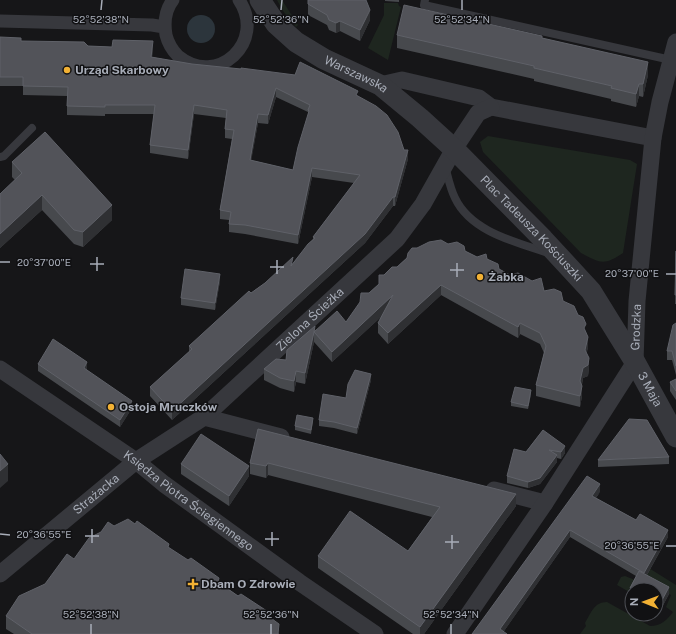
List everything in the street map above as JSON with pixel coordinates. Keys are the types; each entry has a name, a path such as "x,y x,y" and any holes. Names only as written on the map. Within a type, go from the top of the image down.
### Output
{"street":[{"path":"173,0 166,14 164,27 167,40 174,52 185,61 198,66 211,67 225,63 236,55 244,43 248,19 244,7 239,0"},
{"name":"Warszawska","path":"260,0 276,24 296,42 324,59 380,85 420,118 446,150"},
{"path":"0,21 152,25 164,27"},
{"name":"Grodzka","path":"455,634 545,503 635,362 637,301 653,138 660,102 676,42"},
{"path":"380,85 402,80 479,98 491,107 653,138"},
{"path":"446,150 478,113 491,107"},
{"name":"Plac Tadeusza Kościuszki","path":"446,150 543,239 590,291 635,362"},
{"name":"Zielona Ścieżka","path":"136,461 204,417 397,239 423,204 446,150"},
{"name":"3 Maja","path":"635,362 676,437"},
{"name":"Księdza Piotra Ściegiennego","path":"0,369 136,461 164,484 299,582 375,634"},
{"path":"204,417 297,440"},
{"name":"Strażacka","path":"0,574 136,461"},
{"path":"483,487 545,503"}],"lane":[{"path":"425,0 424,5 671,60"},
{"path":"0,157 4,156 32,128"},
{"path":"446,150 453,193 460,206 482,226 494,234 558,257"}],"shaded area":[{"path":"277,0 282,0 298,25 296,27 283,11"},
{"path":"384,3 398,3 401,7 388,60 368,48 384,15"},
{"path":"201,15 211,19 215,29 211,39 201,43 191,39 187,29 191,19"},
{"path":"488,136 630,160 637,164 623,253 611,260 602,262 581,253 483,152 480,142"},
{"path":"644,565 676,585 676,634 580,634 586,626 585,623 593,609 603,602 607,602 624,611 624,622 643,622 650,626 654,626 664,622 673,612 666,607 671,595 664,591 664,582 647,582 639,578 637,582 624,582 624,589 617,585 621,577 625,576 635,580"}],"building":[{"path":"308,0 366,0 370,10 360,30 340,21 336,23 329,20 327,15 308,4"},
{"path":"404,5 542,36 542,38 648,62 643,84 639,84 636,94 611,88 612,86 534,68 534,66 397,35"},
{"path":"0,37 21,38 21,41 84,42 88,46 112,47 113,40 153,41 151,57 192,64 241,68 295,75 300,62 358,91 356,95 376,106 387,115 398,132 404,150 408,150 395,197 393,197 365,234 172,411 150,387 192,349 189,346 249,291 251,293 265,283 293,257 291,266 308,244 315,238 313,237 360,175 312,168 298,235 245,225 229,224 231,212 220,210 234,130 225,129 227,110 194,105 188,150 150,145 155,105 105,105 105,107 67,106 68,87 23,86 23,77 0,77","holes":["276,88 310,105 293,170 250,160 258,114 268,115"]},
{"path":"45,132 112,205 83,232 74,230 42,195 0,234 0,194 22,173 12,162"},
{"path":"441,240 448,244 457,242 464,246 465,251 477,257 486,254 487,259 498,264 499,269 510,275 518,273 532,281 541,278 544,291 554,289 561,292 563,301 574,306 578,315 583,317 586,324 584,328 588,337 585,350 589,358 588,365 583,368 580,381 582,386 580,396 536,385 546,346 540,333 520,323 518,327 441,285 388,333 378,323 393,295 332,352 314,332 337,311 346,322 360,302 361,293 369,293 379,284 379,275 384,275 392,267 397,267 407,258 408,253 412,248 417,248 429,242"},
{"path":"676,251 676,295 675,295"},
{"path":"185,269 220,274 215,303 181,298"},
{"path":"676,323 676,366 672,351 667,351 673,325"},
{"path":"315,326 305,373 296,371 294,381 280,378 264,369 276,359 286,360 287,350"},
{"path":"53,339 87,362 84,368 132,401 120,420 38,364"},
{"path":"355,370 371,374 357,428 319,420 323,394 346,398 348,384"},
{"path":"676,379 676,391 670,382"},
{"path":"515,387 531,390 528,406 511,402"},
{"path":"297,415 313,418 311,430 295,426"},
{"path":"629,419 647,420 669,457 598,460"},
{"path":"258,429 516,494 420,627 318,556 350,511 408,551 440,507 268,463 266,466 250,463"},
{"path":"543,430 565,446 561,452 549,450 557,455 540,478 528,482 507,476 514,449 526,452"},
{"path":"201,434 249,466 229,496 181,464"},
{"path":"0,454 8,464 0,471"},
{"path":"587,476 600,484 592,496 636,520 640,514 668,530 644,573 570,530 500,629 507,634 472,634"},
{"path":"128,519 135,524 137,521 169,544 168,547 188,560 191,558 219,578 218,582 238,596 241,594 270,613 268,616 279,624 278,634 32,634 6,616 19,596 45,584 67,554 74,559 89,538 101,532 108,522 114,526"},
{"path":"639,571 660,582 633,582"},
{"path":"664,584 669,587 664,596"}],"place":[{"name":"Urząd Skarbowy","path":"67,70"},
{"name":"Żabka","path":"480,277"},
{"name":"Ostoja Mruczków","path":"111,407"},
{"name":"Dbam O Zdrowie","path":"193,584"}]}
